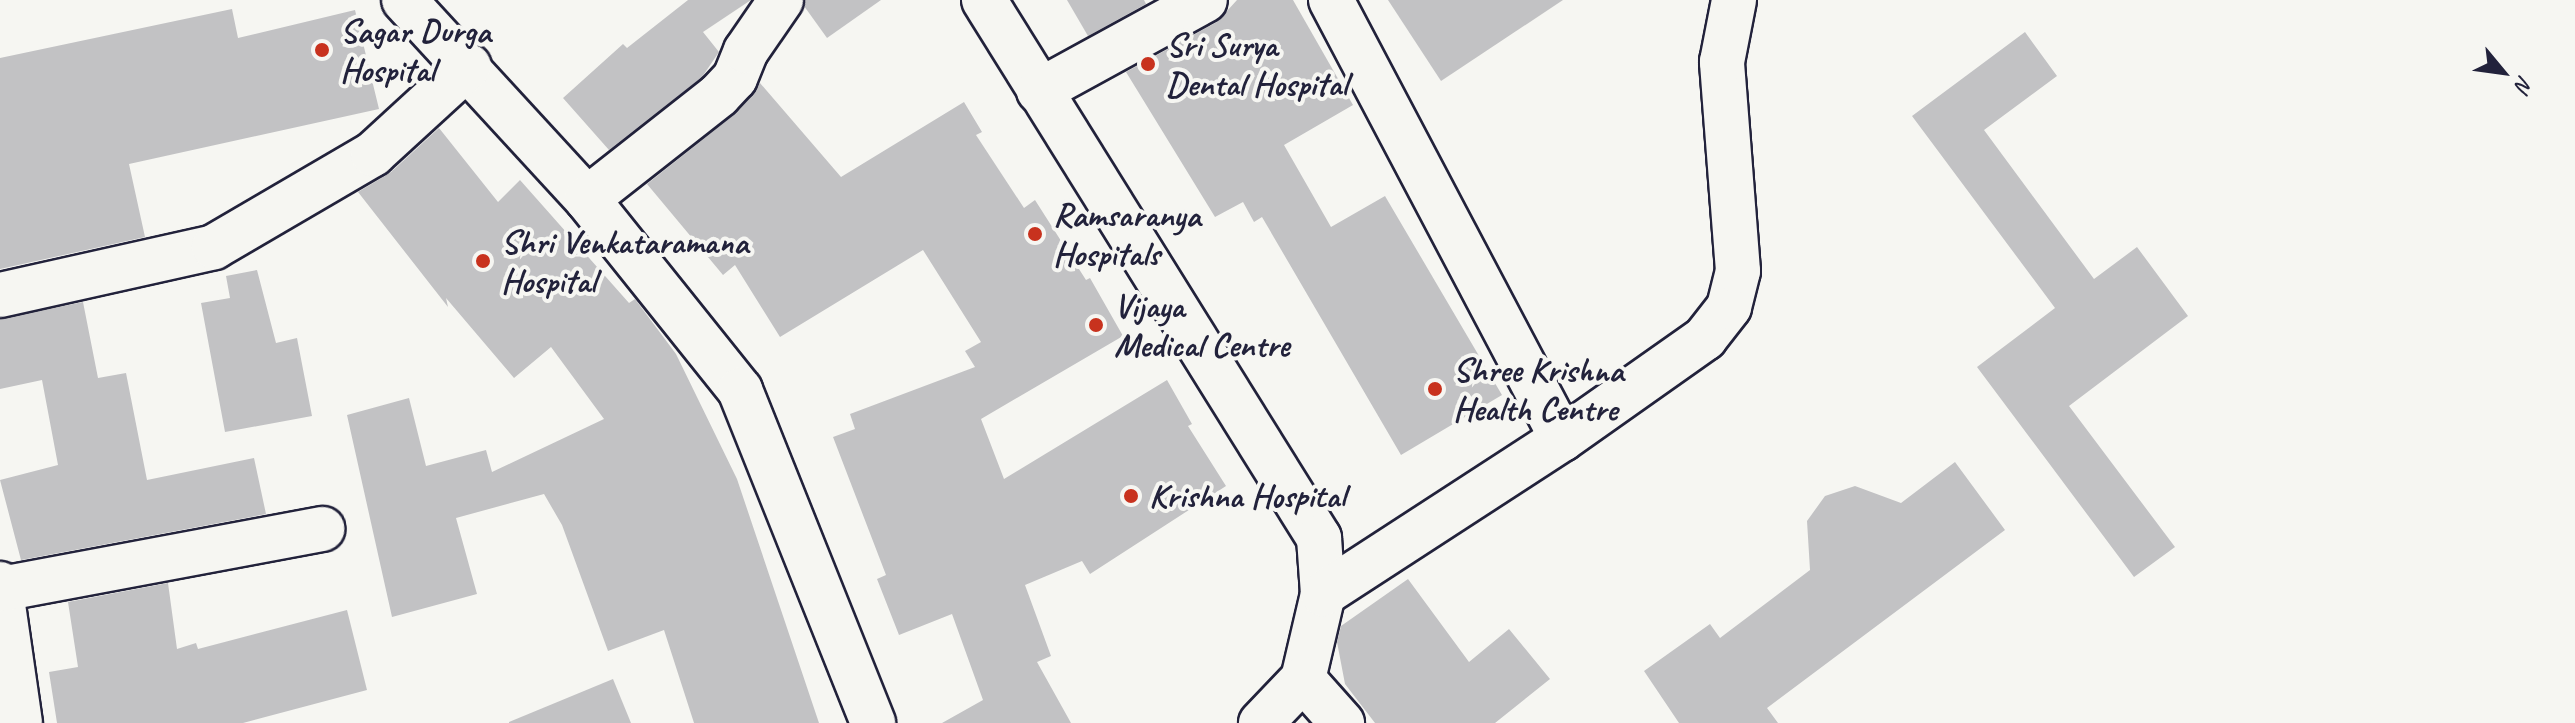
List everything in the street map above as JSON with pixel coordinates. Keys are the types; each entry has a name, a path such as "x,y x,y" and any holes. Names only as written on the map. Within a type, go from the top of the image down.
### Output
{"street":[{"path":"404,0 469,66 587,199 740,390 758,422 873,723"},
{"path":"587,199 719,95 781,0"},
{"path":"984,0 1319,538 1323,594 1303,679 1271,719"},
{"path":"1039,91 1205,0"},
{"path":"1331,0 1562,439"},
{"path":"1323,594 1562,439 1705,338 1729,307 1738,271 1722,62 1734,0"},
{"path":"0,295 214,247 373,154 469,66"},
{"path":"20,723 1,587 322,529"},
{"path":"1303,679 1342,723"}],"building":[{"path":"688,0 751,0 703,32 719,52 702,77 609,150 563,98 623,44 627,48"},
{"path":"806,0 881,0 827,38 804,6"},
{"path":"1067,0 1144,0 1146,4 1088,36"},
{"path":"1237,0 1293,0 1353,105 1284,145 1331,227 1385,196 1502,395 1401,455 1262,217 1254,222 1243,202 1215,217 1126,72 1217,22"},
{"path":"1388,0 1563,0 1441,81"},
{"path":"232,9 238,38 355,10 379,109 129,164 145,237 0,269 0,58"},
{"path":"2025,32 2057,76 1984,130 2094,279 2137,247 2188,316 2069,406 2175,547 2134,577 1977,367 2055,308 1912,116"},
{"path":"760,83 841,177 964,102 982,132 976,135 1024,208 1035,200 1086,280 1090,278 1123,336 981,419 1004,479 1167,380 1192,424 1188,426 1226,486 1090,574 1082,561 1025,585 1051,656 1037,662 1071,723 942,723 983,700 952,614 899,635 877,579 886,575 833,437 855,429 850,414 975,367 965,351 981,342 923,250 780,337 735,265 723,275 647,184 735,114"},
{"path":"439,128 498,202 520,180 629,303 635,299 676,354 737,479 819,723 694,723 664,630 608,651 562,525 544,494 456,518 477,594 392,617 347,415 409,398 426,466 486,450 492,472 604,419 551,347 514,378 446,298 448,307 358,192 390,173"},
{"path":"257,270 276,343 297,338 312,416 225,432 201,303 230,298 226,276"},
{"path":"83,302 98,378 126,373 147,480 254,458 266,514 21,560 0,480 58,465 42,380 0,389 0,319"},
{"path":"1955,462 2005,530 1767,708 1778,723 1679,723 1644,671 1710,624 1720,638 1810,570 1807,521 1825,496 1855,486 1901,503"},
{"path":"1408,579 1469,662 1509,629 1550,679 1495,723 1375,723 1345,684 1337,642 1341,626"},
{"path":"168,583 177,649 196,643 198,649 347,610 367,690 243,723 57,723 49,672 78,667 68,602"},
{"path":"613,679 631,723 509,723 509,722"}],"place":[{"name":"Sagar Durga Hospital","path":"322,50"},
{"name":"Sri Surya Dental Hospital","path":"1148,64"},
{"name":"Ramsaranya Hospitals","path":"1035,234"},
{"name":"Shri Venkataramana Hospital","path":"483,261"},
{"name":"Vijaya Medical Centre","path":"1096,325"},
{"name":"Shree Krishna Health Centre","path":"1435,389"},
{"name":"Krishna Hospital","path":"1131,496"}]}
